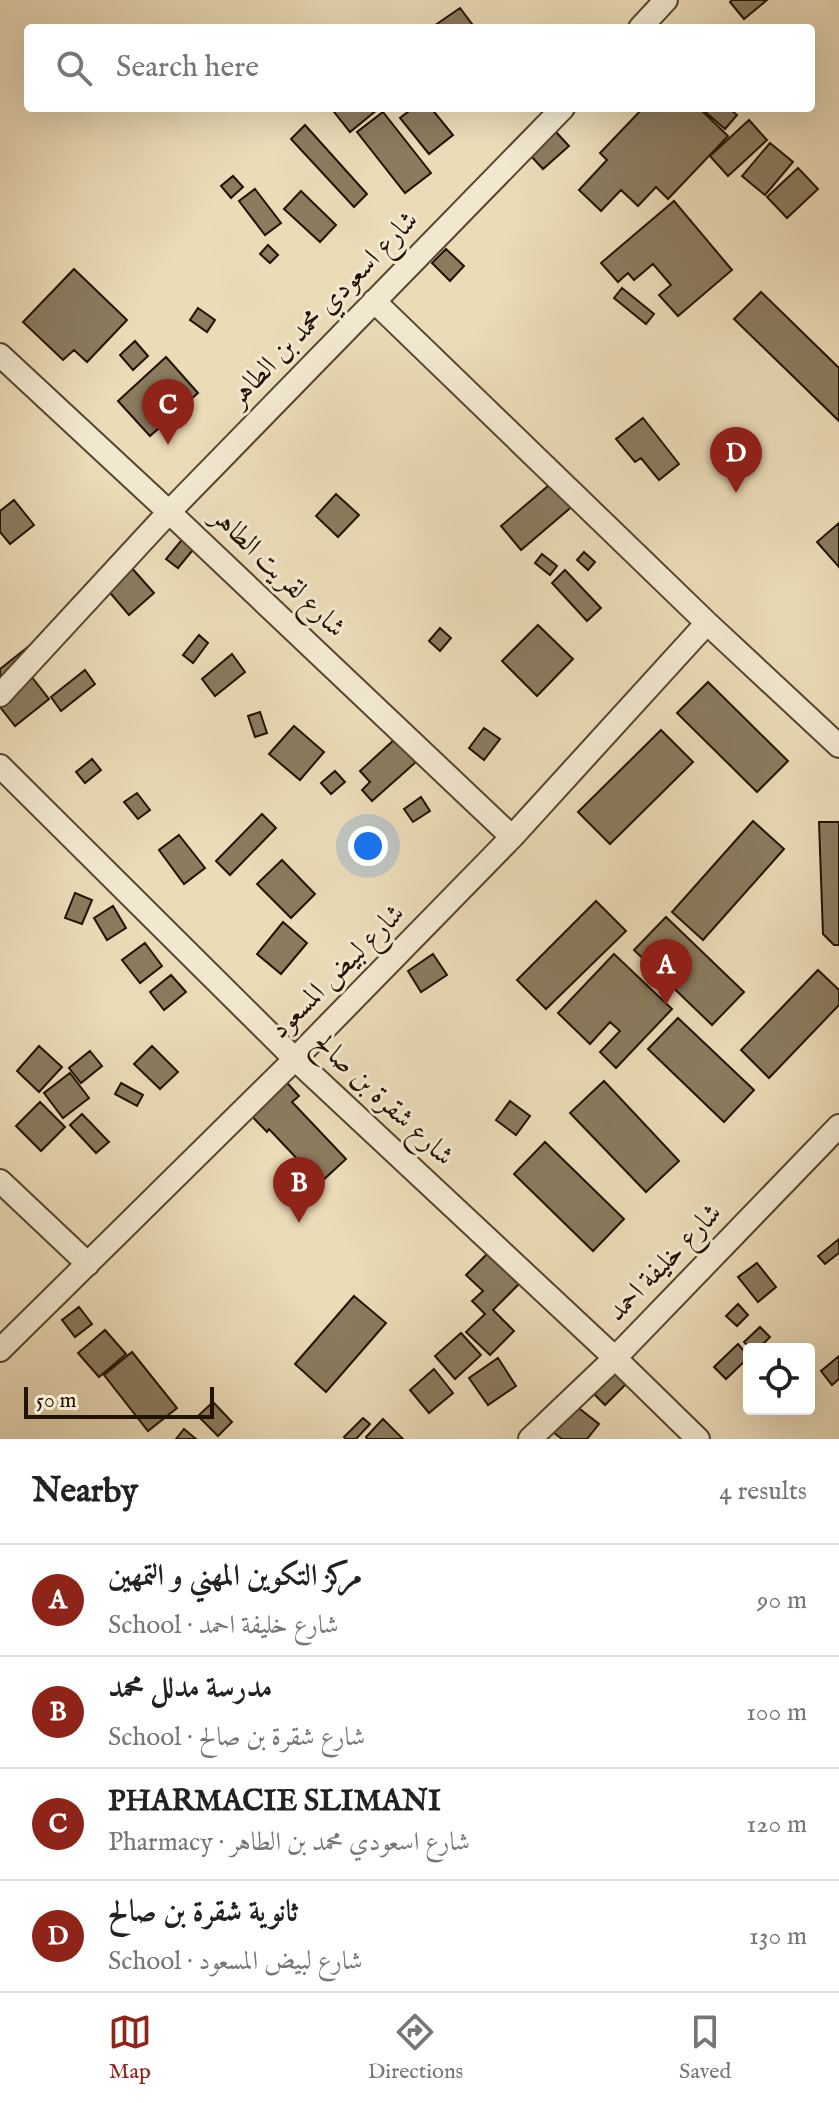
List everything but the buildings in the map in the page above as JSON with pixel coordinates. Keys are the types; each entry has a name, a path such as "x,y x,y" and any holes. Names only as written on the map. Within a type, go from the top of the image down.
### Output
{"street":[{"path":"644,24 666,0"},
{"name":"شارع اسعودي محمد بن الطاهر","path":"0,695 169,512 559,112"},
{"path":"374,301 707,623 839,746"},
{"name":"شارع لقريت الطاهر","path":"0,355 512,837"},
{"name":"شارع لبيض المسعود","path":"0,1350 295,1059 512,837 707,623"},
{"name":"شارع شقرة بن صالح","path":"0,766 295,1059 698,1439"},
{"name":"شارع خليفة احمد","path":"530,1439 835,1138"},
{"path":"0,1181 88,1264"}],"place":[{"name":"PHARMACIE SLIMANI","path":"168,445"},
{"name":"ثانوية شقرة بن صالح","path":"736,493"},
{"name":"مركز التكوين المهني و التمهين","path":"666,1005"},
{"name":"مدرسة مدلل محمد","path":"299,1223"}]}
